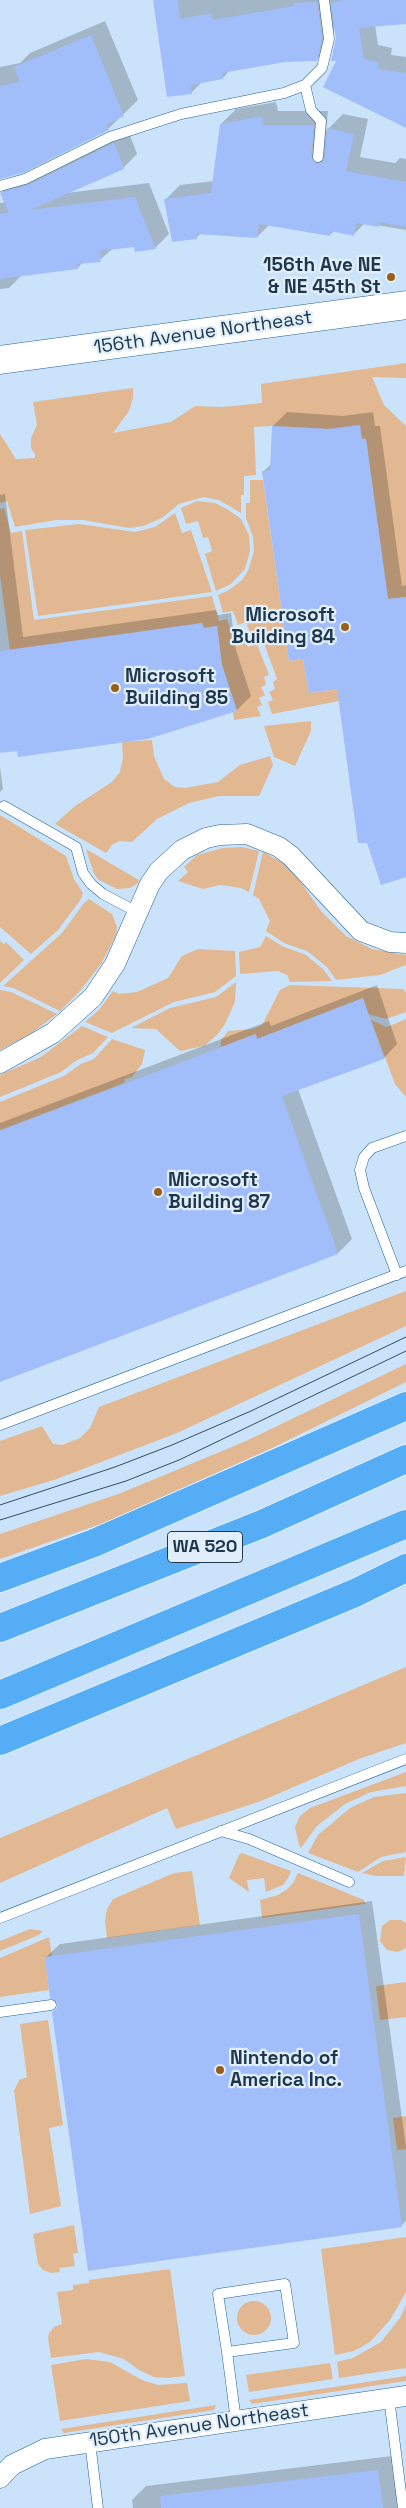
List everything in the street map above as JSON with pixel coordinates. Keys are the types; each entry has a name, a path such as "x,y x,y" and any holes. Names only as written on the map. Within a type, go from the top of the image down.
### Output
{"highway":[{"path":"0,1578 94,1543 406,1406"},
{"name":"WA 520","path":"0,1628 262,1524 406,1459"},
{"path":"0,1695 406,1524"},
{"path":"2,1740 356,1592 406,1568"}],"main road":[{"name":"156th Avenue Northeast","path":"0,360 406,305"}],"street":[{"path":"0,1063 53,1033 93,997 116,964 150,884 159,871 182,850 206,838 220,835 247,834 279,847 291,856 361,931 390,942 406,943"},
{"name":"150th Avenue Northeast","path":"0,2478 12,2465 45,2449 397,2397"}],"lane":[{"path":"0,186 25,179 119,134 181,114 284,93 305,85 322,68 329,39 324,0"},
{"path":"305,85 311,110 321,120 318,157"},
{"path":"4,806 76,848 83,873 91,884 103,894 139,913"},
{"path":"0,1425 401,1273 364,1188 360,1170 364,1157 372,1148 406,1136"},
{"path":"0,1918 406,1759"},
{"path":"221,1831 249,1839 349,1882"},
{"path":"0,2012 51,2005"},
{"path":"226,2352 294,2343 285,2284 218,2294 226,2352 236,2421"},
{"path":"397,2397 403,2508"},
{"path":"90,2442 98,2508"}],"shaded area":[{"path":"406,363 406,378 372,377 384,405 406,426 406,597 388,599 366,439 328,429 254,427 256,475 244,476 244,495 241,495 241,513 219,500 203,497 179,504 162,518 143,526 129,528 83,520 56,520 15,527 7,501 0,503 0,434 16,459 35,458 31,448 31,438 37,425 33,402 133,388 133,398 129,411 113,433 171,422 195,406 223,407 262,403 261,384"},
{"path":"250,480 263,480 289,661 303,659 309,693 338,689 339,701 272,714 268,702 273,700 269,692 275,689 273,682 277,679 261,635 252,638 246,622 238,625 233,611 223,613 218,595 229,590 242,580 248,571 254,551 253,537 246,518 246,503 250,503"},
{"path":"197,501 215,503 227,509 241,519 249,535 250,551 245,569 231,584 216,591 205,554 212,551 208,537 203,538 198,521 186,524 181,508"},
{"path":"4,508 11,533 22,531 34,620 212,596 219,621 227,619 232,634 242,630 248,647 257,644 269,675 264,677 266,685 261,687 265,695 259,698 262,705 257,707 261,716 234,720 233,712 237,711 222,665 217,626 204,628 202,624 10,650 0,575 0,509"},
{"path":"175,513 182,533 191,530 212,592 38,616 25,530 79,524 135,532 155,527"},
{"path":"311,721 311,731 295,766 274,757 264,726"},
{"path":"152,740 154,756 164,779 175,787 185,788 218,782 240,765 270,756 273,765 259,796 219,796 189,803 157,819 132,842 120,841 113,844 106,853 55,824 75,806 112,782 120,772 123,758 122,742"},
{"path":"0,815 66,856 74,879 83,893 81,899 58,930 31,954 0,927"},
{"path":"242,847 259,851 249,892 241,888 220,885 203,889 178,881 188,872 184,867 197,855 223,848"},
{"path":"86,849 139,880 138,883 130,888 117,889 99,880 94,874"},
{"path":"263,852 285,864 295,874 321,911 346,936 372,949 406,955 406,965 380,975 336,980 327,967 307,951 284,943 266,931 270,921 259,899 253,895"},
{"path":"89,899 112,914 117,927 116,935 101,964 80,991 60,1011 13,988 3,986 62,933"},
{"path":"266,936 282,946 306,955 324,970 332,981 290,982 287,975 278,971 240,974 239,952 260,947"},
{"path":"0,941 4,944 6,942 24,960 0,983"},
{"path":"198,949 235,951 236,976 215,992 174,1002 112,1033 85,1022 99,1010 113,991 119,994 137,992 168,978 182,956"},
{"path":"236,982 235,1002 225,1024 217,1035 204,1046 180,1051 156,1029 131,1028 170,1008 216,997"},
{"path":"290,985 403,989 406,992 406,1012 386,1019 368,1014 363,998 257,1039 255,1034 221,1047 221,1040 228,1031 252,1029 262,1025 280,990"},
{"path":"0,990 11,992 57,1014 29,1035 0,1050"},
{"path":"406,1019 406,1097 395,1084 371,1020 387,1027"},
{"path":"82,1026 108,1037 93,1053 77,1060 61,1072 0,1097 0,1075 41,1057"},
{"path":"112,1039 145,1050 142,1064 132,1077 125,1079 124,1083 0,1130 0,1102 64,1076 81,1064 94,1059"},
{"path":"406,1291 406,1326 177,1433 54,1480 0,1496 0,1441 42,1426 53,1444 62,1445 80,1438 90,1428 99,1407"},
{"path":"406,1364 406,1382 270,1449 101,1524 0,1559 0,1534 121,1493 246,1441"},
{"path":"406,1667 406,1743 359,1759 261,1801 176,1829 167,1808 0,1883 0,1838"},
{"path":"406,1772 406,1786 371,1792 345,1804 317,1826 301,1848 295,1827 300,1816 310,1808"},
{"path":"406,1793 406,1852 381,1857 358,1872 308,1853 318,1835 350,1808 374,1797"},
{"path":"242,1853 291,1871 288,1878 283,1885 266,1892 264,1878 247,1880 249,1892 229,1878 239,1855"},
{"path":"406,1857 404,1876 375,1876 362,1873 383,1861"},
{"path":"192,1871 200,1925 107,1938 105,1921 107,1909 113,1899 174,1873"},
{"path":"298,1873 364,1900 365,1904 262,1918 260,1900 278,1895 286,1890 293,1883"},
{"path":"390,1920 401,1920 406,1923 406,1948 398,1952 387,1950 380,1941 382,1926"},
{"path":"30,1929 43,1931 39,1935 0,1951 0,1941"},
{"path":"49,1937 52,1956 45,1957 49,1990 0,1997 0,1958"},
{"path":"406,1982 406,2017 380,2020 376,1986"},
{"path":"48,2020 63,2125 49,2128 61,2206 30,2214 14,2091 19,2080 27,2077 20,2024"},
{"path":"406,2116 406,2149 397,2150 393,2118"},
{"path":"74,2225 78,2253 73,2254 75,2266 59,2268 60,2272 51,2273 43,2270 38,2264 33,2234"},
{"path":"406,2237 406,2292 390,2320 370,2342 354,2351 335,2355 321,2249"},
{"path":"170,2269 185,2376 154,2377 139,2370 124,2359 99,2352 51,2358 49,2333 54,2327 62,2324 57,2292 73,2290 73,2285 89,2283 89,2280"},
{"path":"254,2301 261,2302 266,2306 270,2311 270,2325 266,2330 261,2334 254,2335 247,2334 242,2330 238,2325 237,2318 238,2311 242,2306 247,2302"},
{"path":"406,2305 406,2368 339,2378 337,2362 353,2358 381,2342 400,2318"},
{"path":"86,2359 110,2362 142,2380 158,2385 187,2383 190,2401 60,2421 51,2365"},
{"path":"330,2363 333,2379 249,2392 246,2375"},
{"path":"406,2376 406,2381 252,2404 249,2400"},
{"path":"216,2405 214,2410 64,2433 61,2429"}],"building":[{"path":"153,0 178,0 180,19 211,13 213,20 294,6 294,3 317,2 322,39 317,61 285,62 222,73 223,79 191,85 192,94 167,97"},
{"path":"339,0 406,0 406,24 359,28 364,59 379,62 378,69 406,73 406,128 323,87 336,61 331,61 336,38 331,2 340,2"},
{"path":"91,35 124,116 106,125 109,130 23,173 0,179 0,86 20,82 14,67"},
{"path":"262,116 263,125 314,125 311,157 317,164 321,163 325,158 327,128 354,134 346,171 406,182 406,227 380,222 379,227 356,223 354,236 331,231 330,236 259,224 257,238 196,234 197,239 172,242 164,199 211,193 220,124"},
{"path":"114,143 124,169 30,210 135,197 156,249 135,252 134,247 100,251 101,262 78,264 78,269 0,279 0,214 9,213 0,193 28,185"},
{"name":"Microsoft Building 84","path":"360,425 362,439 366,439 388,599 406,597 406,877 381,885 367,843 358,843 337,689 309,693 303,659 289,661 262,471 270,470 272,426 328,429"},
{"name":"Microsoft Building 85","path":"202,623 204,628 217,626 222,665 237,711 148,739 18,757 17,751 0,753 0,651"},
{"name":"Microsoft Building 87","path":"363,998 384,1059 282,1096 338,1254 0,1382 0,1131 256,1034 257,1039"},
{"name":"Nintendo of America Inc.","path":"359,1914 402,2227 88,2271 52,2012 57,2008 58,2004 50,1998 45,1957"},
{"path":"378,2470 383,2508 161,2508 160,2496"}],"tram line":[{"path":"0,1505 115,1467 172,1445 251,1411 406,1337"},
{"path":"0,1520 126,1481 179,1460 406,1351"}],"place":[{"name":"156th Ave NE & NE 45th St","path":"391,277"},
{"name":"Microsoft Building 84","path":"345,627"},
{"name":"Microsoft Building 85","path":"115,688"},
{"name":"Microsoft Building 87","path":"158,1192"},
{"name":"Nintendo of America Inc.","path":"220,2070"}]}
